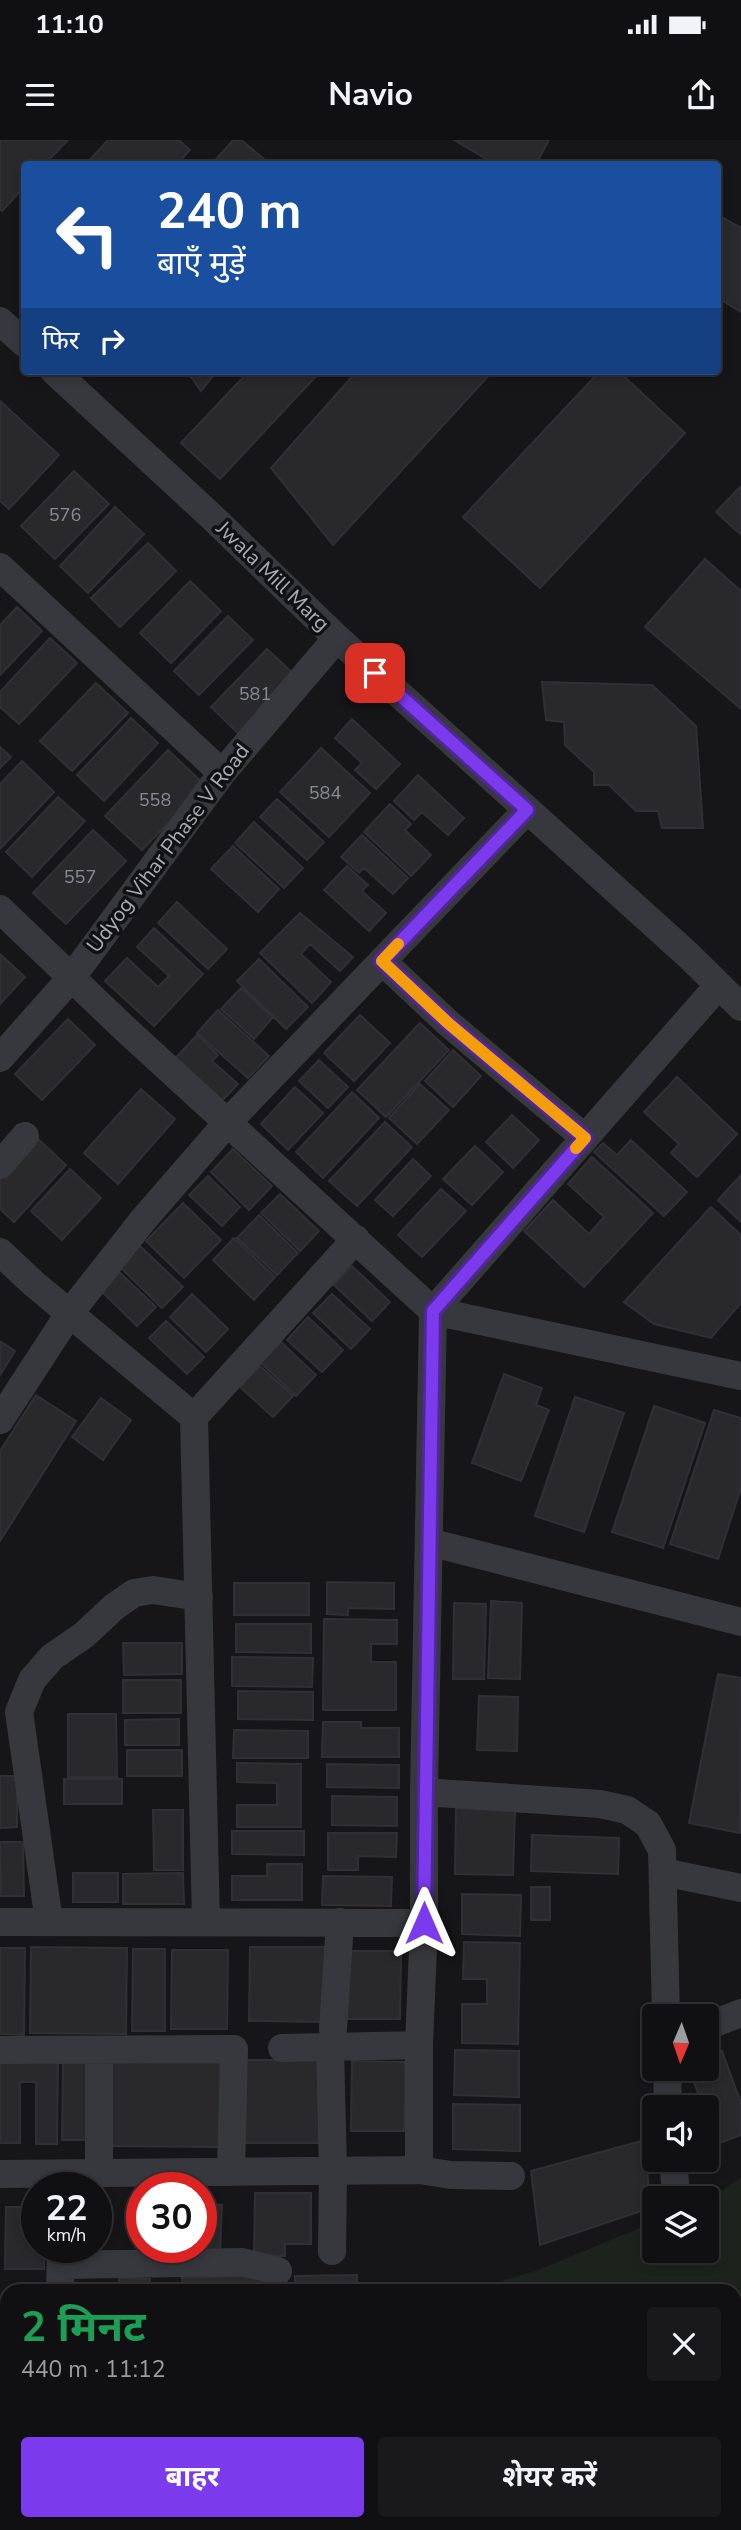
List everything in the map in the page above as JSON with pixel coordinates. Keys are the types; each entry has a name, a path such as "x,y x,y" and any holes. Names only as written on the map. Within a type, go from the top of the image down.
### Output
{"street":[{"path":"0,321 21,340"},
{"name":"Jwala Mill Marg","path":"58,375 212,517 337,638 688,955 741,1007"},
{"path":"0,567 222,773"},
{"name":"Udyog Vihar Phase V Road","path":"0,1058 72,977 222,773 337,638"},
{"path":"0,1420 69,1314 143,1220 228,1122 527,810"},
{"path":"0,909 433,1311 739,1373"},
{"path":"382,961 448,1023 585,1138"},
{"path":"419,2171 433,1311 719,986"},
{"path":"0,1165 25,1136"},
{"path":"206,1922 194,1417 356,1239"},
{"path":"0,1252 69,1314 194,1417"},
{"path":"429,1542 741,1622"},
{"path":"49,1922 10,1707 52,1657 84,1635 114,1606 134,1593 153,1590 199,1597"},
{"path":"424,1791 600,1804 627,1810 648,1824 662,1850 666,2004"},
{"path":"663,1872 741,1888"},
{"path":"0,1922 424,1923"},
{"path":"332,2251 332,2038 340,1922"},
{"path":"719,2021 741,2013"},
{"path":"282,2048 332,2038 419,2045"},
{"path":"0,2050 234,2049 231,2172"},
{"path":"99,2050 99,2172"},
{"path":"112,2174 419,2171 451,2175 511,2176"},
{"path":"0,2174 21,2176"},
{"path":"61,2267 242,2262 278,2271"}],"shaded area":[{"path":"741,2178 741,2284 491,2284 536,2271 642,2227 642,2263 719,2263 719,2192"}],"building":[{"path":"0,140 68,140 48,161 21,161 21,190 2,211"},
{"path":"108,140 179,140 190,150 180,161 89,161"},
{"path":"233,140 241,140 266,161 215,161"},
{"path":"454,140 549,140 538,161 490,161"},
{"path":"721,217 741,228 741,312 721,300"},
{"path":"190,375 214,375 201,391"},
{"path":"245,375 317,375 220,479 181,443"},
{"path":"353,375 489,375 333,545 271,468"},
{"path":"596,375 622,375 685,433 540,588 463,517"},
{"path":"0,401 59,455 9,509 0,501"},
{"path":"74,471 109,504 55,559 21,526"},
{"path":"741,486 741,535 716,512"},
{"path":"115,507 144,534 88,593 60,566"},
{"path":"148,543 176,571 120,627 91,598"},
{"path":"705,559 741,591 741,709 645,627"},
{"path":"190,581 221,611 171,663 140,633"},
{"path":"17,607 42,631 0,675 0,625"},
{"path":"228,616 253,640 199,695 174,671"},
{"path":"50,638 77,663 19,724 0,707 0,692"},
{"path":"267,649 300,680 243,738 211,707"},
{"path":"542,682 652,685 696,726 703,828 662,828 658,811 636,811 609,785 594,785 594,772 565,745 564,722 546,720"},
{"path":"96,683 128,713 72,771 40,741"},
{"path":"131,718 158,743 104,801 77,775"},
{"path":"352,719 400,764 376,789 355,770 362,763 335,738"},
{"path":"0,747 11,757 0,768"},
{"path":"321,748 370,793 329,837 280,792"},
{"path":"168,750 205,785 142,850 105,816"},
{"path":"22,761 54,792 0,849 0,784"},
{"path":"418,775 464,818 448,835 422,812 414,820 394,801"},
{"path":"58,797 85,821 32,877 6,852"},
{"path":"277,799 324,842 307,860 260,817"},
{"path":"390,804 411,824 405,830 431,855 411,876 364,832"},
{"path":"254,822 303,868 284,888 235,843"},
{"path":"93,830 126,861 66,924 33,893"},
{"path":"362,835 408,878 393,894 364,868 359,873 341,857"},
{"path":"233,846 279,889 258,912 211,869"},
{"path":"347,866 368,885 362,891 386,913 369,931 324,890"},
{"path":"177,902 227,949 208,969 158,923"},
{"path":"300,913 353,957 340,971 310,944 301,954 331,982 312,1003 260,953"},
{"path":"154,928 203,974 154,1026 105,981 127,958 158,987 169,976 137,947"},
{"path":"0,954 25,977 0,1004"},
{"path":"259,959 308,1007 286,1029 237,981"},
{"path":"241,988 273,1017 254,1039 221,1009"},
{"path":"218,1010 269,1056 248,1078 197,1033"},
{"path":"360,1015 390,1043 354,1081 324,1053"},
{"path":"68,1019 95,1045 42,1100 15,1074"},
{"path":"420,1023 449,1050 386,1117 357,1090"},
{"path":"197,1035 218,1055 212,1061 238,1084 216,1107 170,1064"},
{"path":"453,1050 481,1076 453,1107 425,1081"},
{"path":"319,1060 348,1087 328,1108 299,1081"},
{"path":"677,1077 737,1134 697,1177 671,1153 679,1144 644,1112"},
{"path":"420,1084 449,1110 417,1144 389,1118"},
{"path":"295,1087 323,1113 288,1150 261,1124"},
{"path":"141,1089 175,1119 118,1184 84,1153"},
{"path":"352,1092 379,1118 323,1178 296,1152"},
{"path":"512,1115 539,1140 513,1168 486,1142"},
{"path":"385,1122 412,1147 357,1206 329,1181"},
{"path":"36,1137 66,1165 14,1222 0,1209 0,1177"},
{"path":"631,1140 687,1192 664,1216 594,1152 603,1143 617,1155"},
{"path":"475,1146 503,1172 472,1205 443,1179"},
{"path":"233,1149 272,1186 249,1210 211,1172"},
{"path":"592,1157 653,1213 584,1287 524,1231 553,1200 589,1234 604,1217 568,1184"},
{"path":"413,1159 431,1176 393,1216 375,1200"},
{"path":"70,1169 101,1198 62,1240 31,1211"},
{"path":"741,1175 741,1222 718,1200"},
{"path":"208,1176 240,1207 222,1226 189,1195"},
{"path":"441,1189 466,1211 422,1257 398,1235"},
{"path":"280,1194 319,1231 300,1251 261,1213"},
{"path":"183,1203 221,1240 184,1278 146,1241"},
{"path":"711,1207 741,1235 741,1303 711,1338 654,1324 624,1302"},
{"path":"259,1215 298,1253 277,1275 237,1238"},
{"path":"234,1238 275,1277 254,1300 213,1260"},
{"path":"140,1246 183,1287 162,1308 120,1267"},
{"path":"352,1266 390,1302 372,1321 334,1285"},
{"path":"118,1271 156,1307 137,1326 100,1290"},
{"path":"192,1294 228,1329 206,1352 170,1317"},
{"path":"332,1294 370,1329 351,1349 313,1313"},
{"path":"308,1317 343,1350 322,1372 287,1340"},
{"path":"166,1321 204,1357 187,1374 149,1338"},
{"path":"0,1341 15,1351 0,1375"},
{"path":"281,1342 316,1375 296,1396 261,1363"},
{"path":"260,1366 293,1396 273,1417 240,1387"},
{"path":"504,1374 542,1388 536,1405 549,1410 521,1481 472,1463"},
{"path":"36,1395 76,1421 0,1541 0,1451"},
{"path":"575,1397 624,1413 584,1532 535,1516"},
{"path":"101,1398 131,1420 103,1460 72,1437"},
{"path":"654,1406 705,1423 663,1548 612,1532"},
{"path":"714,1410 741,1418 741,1488 718,1559 670,1544"},
{"path":"327,1582 394,1583 394,1609 348,1608 348,1615 327,1614"},
{"path":"234,1583 309,1583 309,1615 234,1615"},
{"path":"491,1601 522,1603 520,1679 488,1678"},
{"path":"454,1603 486,1604 484,1679 453,1679"},
{"path":"324,1619 397,1620 397,1644 371,1644 371,1662 396,1662 396,1710 323,1710"},
{"path":"236,1624 311,1624 311,1653 236,1652"},
{"path":"123,1643 182,1643 182,1674 124,1675"},
{"path":"232,1657 313,1658 312,1687 232,1686"},
{"path":"718,1674 741,1678 740,1833 689,1823"},
{"path":"123,1680 181,1680 181,1713 123,1713"},
{"path":"238,1691 313,1692 313,1720 238,1719"},
{"path":"479,1696 518,1697 517,1751 477,1750"},
{"path":"68,1714 116,1714 117,1777 68,1777"},
{"path":"179,1719 179,1745 125,1745 125,1720"},
{"path":"323,1722 361,1722 361,1728 399,1728 399,1757 322,1757"},
{"path":"234,1730 308,1731 308,1758 233,1758"},
{"path":"127,1750 182,1750 182,1776 127,1776"},
{"path":"237,1763 301,1764 301,1827 237,1827 237,1805 277,1805 277,1783 237,1782"},
{"path":"327,1764 399,1765 399,1788 327,1787"},
{"path":"0,1776 17,1776 17,1827 0,1828"},
{"path":"64,1779 122,1779 122,1804 64,1804"},
{"path":"332,1796 397,1797 397,1826 332,1825"},
{"path":"456,1808 515,1809 513,1875 455,1874"},
{"path":"153,1810 183,1810 183,1870 154,1870"},
{"path":"232,1831 304,1831 304,1855 232,1854"},
{"path":"328,1833 397,1833 396,1857 358,1856 358,1870 328,1870"},
{"path":"532,1835 619,1838 618,1874 531,1871"},
{"path":"0,1842 23,1842 24,1896 1,1896"},
{"path":"267,1864 302,1864 302,1900 232,1900 232,1876 267,1876"},
{"path":"73,1873 118,1873 118,1902 73,1902"},
{"path":"183,1873 184,1904 123,1904 123,1874"},
{"path":"323,1876 392,1877 391,1906 322,1905"},
{"path":"531,1887 550,1887 550,1920 531,1920"},
{"path":"462,1894 521,1895 520,1936 462,1934"},
{"path":"464,1942 520,1943 518,2044 462,2043 462,2004 487,2004 487,1979 463,1979"},
{"path":"31,1947 127,1948 126,2034 30,2033"},
{"path":"250,1947 328,1947 328,2022 249,2021"},
{"path":"0,1948 25,1948 24,2035 0,2034"},
{"path":"133,1949 165,1949 165,2031 132,2031"},
{"path":"172,1950 228,1950 227,2029 171,2029"},
{"path":"345,1951 401,1951 400,2019 344,2019"},
{"path":"455,2050 519,2051 519,2097 454,2095"},
{"path":"722,2051 741,2103 741,2135 719,2143 719,2095 699,2095 694,2081 719,2081 719,2052"},
{"path":"0,2058 58,2058 57,2144 36,2144 36,2082 20,2082 20,2143 0,2143"},
{"path":"63,2058 92,2058 91,2140 62,2140"},
{"path":"103,2060 224,2061 223,2147 103,2146"},
{"path":"241,2060 326,2060 325,2143 240,2143"},
{"path":"352,2061 405,2062 404,2131 351,2131"},
{"path":"453,2104 520,2105 520,2151 453,2149"},
{"path":"642,2141 642,2172 647,2172 648,2186 642,2186 642,2211 540,2245 531,2171"},
{"path":"255,2193 311,2193 311,2244 285,2244 285,2256 254,2256"},
{"path":"217,2205 222,2205 220,2254 217,2254"},
{"path":"6,2207 21,2207 21,2263 44,2263 44,2269 5,2269"},
{"path":"267,2275 267,2284 182,2284 182,2278"},
{"path":"357,2275 357,2284 295,2284 295,2276"},
{"path":"119,2278 150,2279 150,2284 119,2284"}],"slow traffic":[{"path":"398,944 382,961 448,1023 585,1138 576,1148"}],"route":[{"path":"375,673 527,810 382,961 448,1023 585,1138 433,1311 424,1923"}]}
